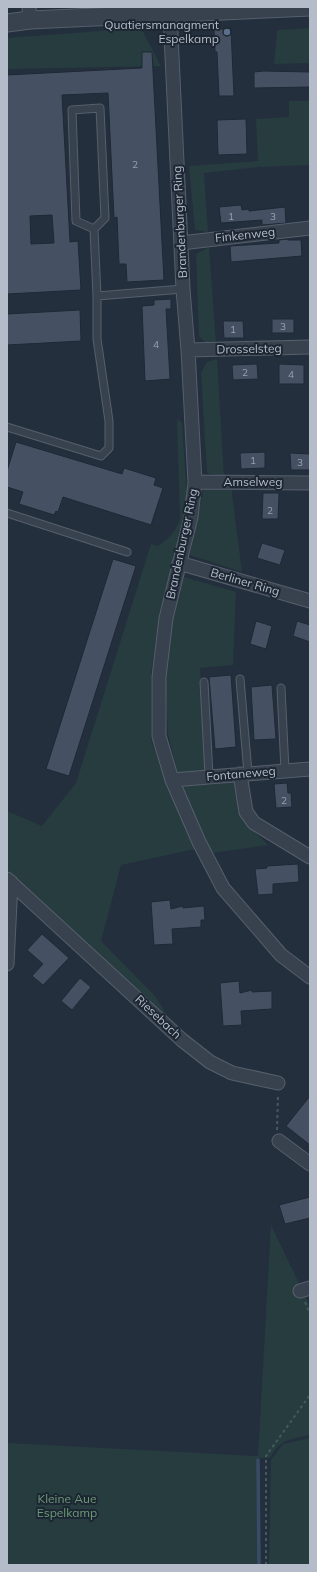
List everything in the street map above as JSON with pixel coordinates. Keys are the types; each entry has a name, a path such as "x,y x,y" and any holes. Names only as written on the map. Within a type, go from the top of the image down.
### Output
{"street":[{"path":"7,23 30,13 170,14 247,8 310,7"},
{"name":"Brandenburger Ring","path":"170,14 183,289 188,350 195,482 191,517 166,618 160,676 159,736 172,780 199,842 224,888 281,955 310,976"},
{"name":"Finkenweg","path":"181,243 310,228"},
{"name":"Drosselsteg","path":"188,350 310,347"},
{"name":"Amselweg","path":"195,482 310,483"},
{"name":"Berliner Ring","path":"179,563 310,600"},
{"name":"Fontaneweg","path":"172,780 244,773 310,769"},
{"path":"244,773 246,812 254,823 310,857"},
{"name":"Riesebach","path":"7,964 9,880"},
{"name":"Riesebach","path":"9,880 182,1040 210,1062 232,1073 278,1083"},
{"path":"279,1141 310,1164"}],"lane":[{"path":"7,427 100,456 109,448 109,421 97,339 94,229 105,218 100,108 72,110 76,221 94,229"},
{"path":"97,296 183,289"},
{"path":"7,513 127,552"},
{"path":"240,679 244,773"},
{"path":"204,682 209,776"},
{"path":"281,688 285,770"}],"path":[{"path":"278,1083 277,1127 279,1141"},
{"path":"266,1565 266,1456 310,1394"}],"green space":[{"path":"141,28 161,66 7,69 7,38"},
{"path":"310,28 310,63 274,64 277,30"},
{"path":"289,101 310,101 310,165 258,167 204,173 208,232 195,230 189,166 258,161 256,119 289,117"},
{"path":"209,247 216,343 205,342 199,336 196,254"},
{"path":"217,359 224,476 210,474 207,472 201,373 207,362"},
{"path":"177,419 182,422 187,498 185,515 159,614 151,674 151,739 170,792 195,849 121,865 101,941 156,997 167,1015 22,886 7,876 7,811 42,826 76,783 151,544 158,546 166,541 174,531 180,519"},
{"path":"231,486 242,572 190,555 204,487"},
{"path":"184,577 236,592 233,665 200,668 206,785 233,782 242,820 268,845 212,853 199,829 178,775 168,734 165,671 173,620"},
{"name":"Kleine Aue Espelkamp","path":"271,1225 310,1306 310,1435 291,1439 282,1443 274,1451 270,1458 259,1458 260,1565 7,1565 7,1443 258,1456"},
{"path":"310,1438 310,1565 269,1565 271,1460 283,1444"}],"building":[{"path":"214,29 231,29 234,96 219,96 217,52 215,52"},
{"path":"142,52 152,52 164,280 127,282 126,264 119,264 117,217 114,218 108,93 62,95 70,242 78,241 81,290 7,294 7,75 142,68","holes":["52,215 54,243 31,244 30,216"]},
{"path":"254,72 310,72 310,87 254,88"},
{"path":"246,119 247,154 218,155 217,120"},
{"path":"241,205 242,210 249,209 249,211 285,207 286,223 262,225 262,220 221,223 219,207"},
{"path":"279,240 301,240 302,256 231,262 230,246 279,243"},
{"path":"171,299 171,309 166,309 170,379 145,381 142,306 154,305 154,300"},
{"path":"80,310 81,341 7,345 7,314"},
{"path":"272,319 294,319 294,333 272,333"},
{"path":"223,321 243,321 244,338 224,338"},
{"path":"257,364 258,379 233,380 232,365"},
{"path":"279,364 304,365 304,384 279,384"},
{"path":"16,442 122,474 124,468 156,478 154,485 163,488 151,525 63,497 58,512 56,511 54,515 19,504 23,492 7,487 7,471"},
{"path":"265,452 265,468 241,469 240,453"},
{"path":"290,453 310,454 310,470 291,470"},
{"path":"263,493 279,493 278,519 262,519"},
{"path":"262,543 285,550 280,565 257,558"},
{"path":"113,559 136,566 69,776 46,769"},
{"path":"256,621 272,626 266,649 250,644"},
{"path":"297,621 310,625 310,642 293,636"},
{"path":"231,675 236,747 215,749 209,677"},
{"path":"272,685 276,739 254,740 251,687"},
{"path":"287,783 288,793 291,793 292,807 276,808 274,784"},
{"path":"298,864 299,882 273,884 273,894 258,895 255,869 267,868 267,866"},
{"path":"170,900 171,909 183,906 183,908 204,906 205,920 201,920 201,927 172,929 173,944 154,945 151,902"},
{"path":"42,934 69,958 43,985 32,976 43,964 27,950"},
{"path":"80,978 91,987 72,1010 61,1001"},
{"path":"239,981 240,993 252,990 252,992 272,991 272,1009 241,1011 242,1025 223,1026 220,983"},
{"path":"310,1096 310,1145 286,1126"},
{"path":"310,1197 310,1218 285,1224 279,1205"}],"waterway":[{"path":"258,1460 259,1565"}],"place":[{"name":"Quatiersmanagment Espelkamp","path":"227,32"}]}
